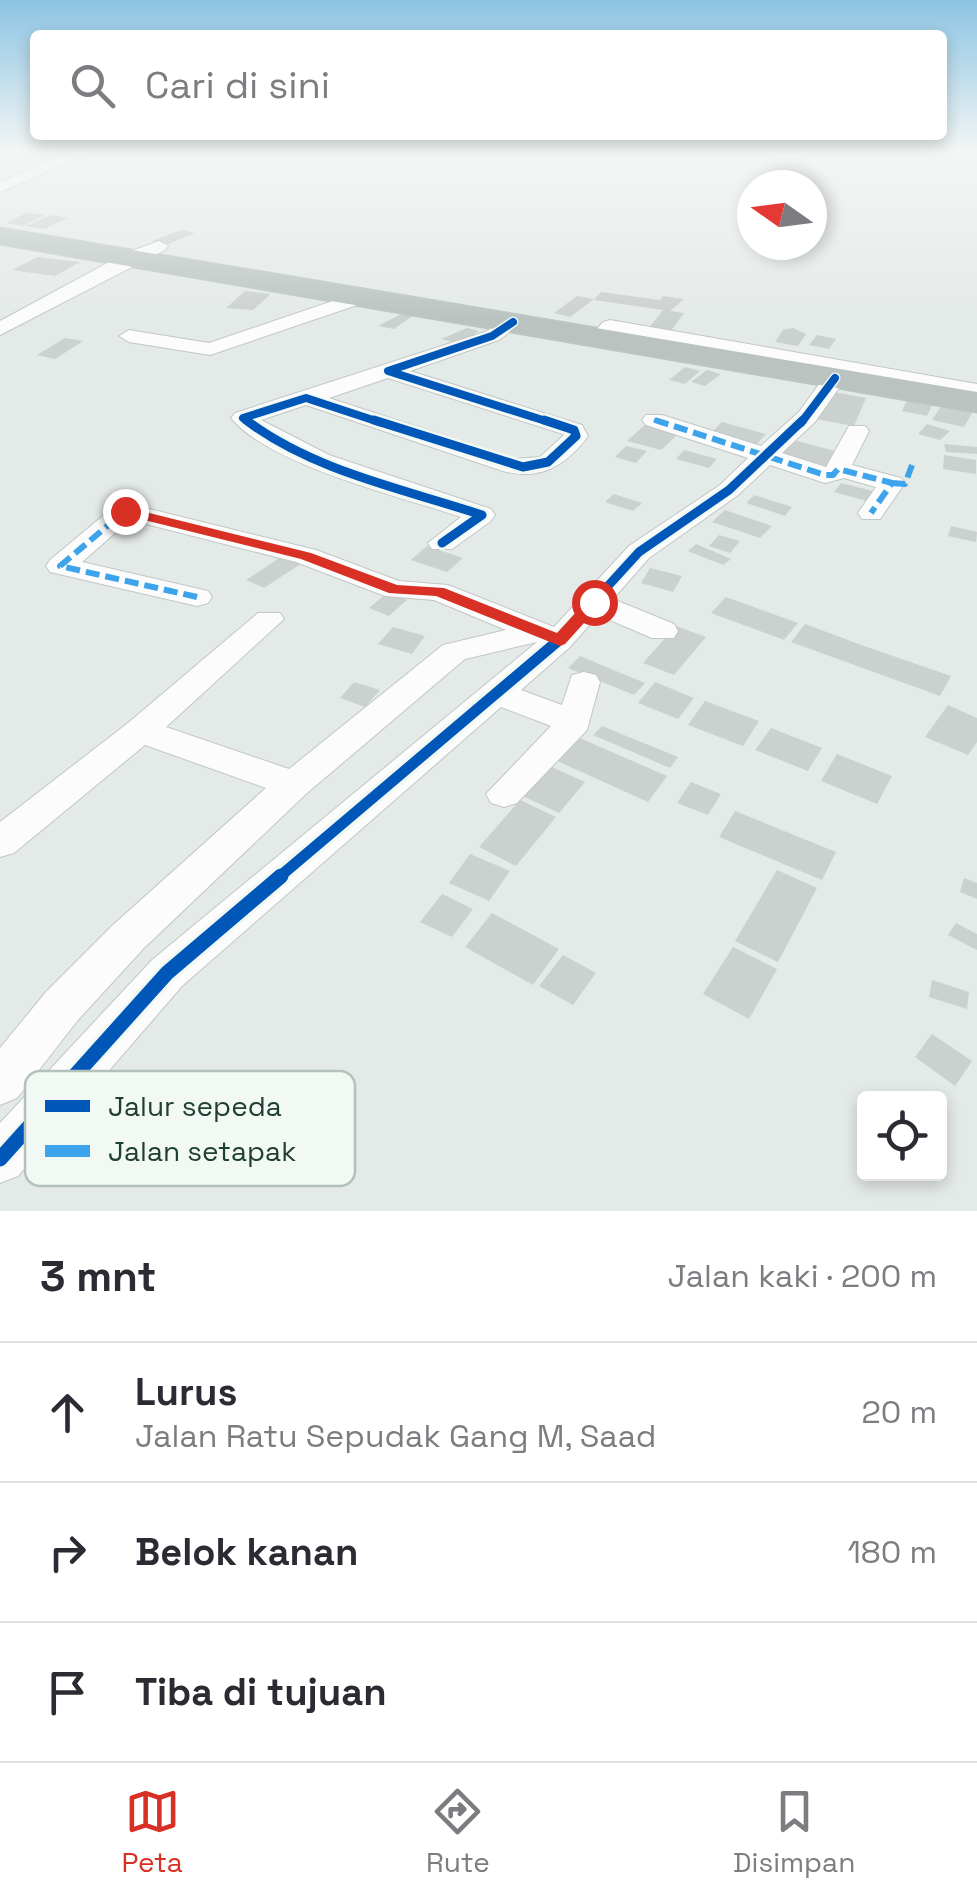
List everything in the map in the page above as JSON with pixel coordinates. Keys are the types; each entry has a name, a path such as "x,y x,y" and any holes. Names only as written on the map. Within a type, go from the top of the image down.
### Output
{"highway":[{"path":"4,239 362,296 494,324 612,339 689,341 776,359 836,378 876,379 977,402"}],"street":[{"path":"0,329 159,246"},
{"path":"129,336 210,350 362,296"},
{"path":"442,544 482,515 295,449 258,432 243,418 492,336 494,324"},
{"path":"776,359 876,379 977,391"},
{"path":"306,398 524,468 552,463 576,436 574,430 552,421 388,371"},
{"path":"79,1071 167,973 499,694 548,636 594,602 639,552 729,490 808,418 836,378"},
{"path":"654,420 833,475 857,432"},
{"path":"838,469 905,484 912,465"},
{"path":"871,513 892,483"},
{"path":"197,596 60,566 125,511 306,556 395,590 438,591 548,636"},
{"path":"594,602 663,631"},
{"path":"0,843 140,731 269,619"},
{"path":"0,1083 62,1006 129,936 294,784 454,652 548,636"},
{"path":"504,794 575,722 584,682"},
{"path":"499,694 575,722"},
{"path":"140,731 294,784"},
{"path":"0,1159 25,1131"}],"building":[{"path":"26,213 45,215 23,226 6,223"},
{"path":"51,215 68,218 44,229 26,226"},
{"path":"181,230 195,233 166,245 152,241"},
{"path":"38,257 80,262 55,276 12,270"},
{"path":"245,291 271,294 253,310 226,308"},
{"path":"601,292 660,300 663,296 684,299 670,311 684,313 671,331 649,328 663,310 594,300"},
{"path":"577,296 594,299 570,317 554,313"},
{"path":"407,311 417,313 394,329 378,326"},
{"path":"467,328 479,331 474,334 480,335 464,345 441,339"},
{"path":"793,328 806,334 798,346 775,342 783,330"},
{"path":"817,335 836,339 829,349 809,345"},
{"path":"65,338 83,341 55,359 37,355"},
{"path":"685,367 700,371 685,384 669,380"},
{"path":"707,370 721,374 705,386 691,382"},
{"path":"829,391 866,398 854,426 816,419"},
{"path":"908,398 933,403 927,416 902,411"},
{"path":"943,403 974,410 964,427 932,420"},
{"path":"722,422 766,434 756,445 711,433"},
{"path":"647,423 680,432 661,450 627,441"},
{"path":"927,424 950,431 940,440 918,434"},
{"path":"790,439 839,452 827,468 777,455"},
{"path":"944,444 977,447 977,454 946,452"},
{"path":"626,446 647,451 636,463 615,457"},
{"path":"684,450 717,459 709,468 676,459"},
{"path":"944,455 976,460 976,474 943,469"},
{"path":"841,483 877,492 870,502 834,492"},
{"path":"614,494 642,503 633,511 605,502"},
{"path":"754,495 792,507 785,516 746,503"},
{"path":"725,510 772,526 760,538 712,522"},
{"path":"951,526 977,532 976,542 948,536"},
{"path":"719,535 740,541 730,553 709,546"},
{"path":"696,544 731,559 723,565 688,551"},
{"path":"427,546 463,558 447,572 411,560"},
{"path":"284,555 302,563 264,588 246,580"},
{"path":"650,568 682,576 673,592 641,583"},
{"path":"387,593 407,600 389,616 369,608"},
{"path":"726,597 798,623 784,640 711,613"},
{"path":"805,624 951,676 940,696 791,642"},
{"path":"676,626 706,637 674,675 643,663"},
{"path":"393,627 425,636 412,654 378,644"},
{"path":"580,656 645,683 634,695 568,668"},
{"path":"354,682 380,690 365,707 340,698"},
{"path":"655,682 694,698 678,719 638,703"},
{"path":"705,701 759,721 743,746 688,725"},
{"path":"948,705 977,718 977,742 968,755 925,737"},
{"path":"602,726 678,757 670,768 593,735"},
{"path":"771,728 822,748 808,771 755,750"},
{"path":"575,736 667,776 648,802 555,760"},
{"path":"837,754 892,776 877,804 821,781"},
{"path":"545,764 585,782 559,813 518,794"},
{"path":"691,782 721,794 708,815 677,803"},
{"path":"520,800 556,817 516,866 479,847"},
{"path":"735,811 836,852 822,880 719,837"},
{"path":"470,854 510,871 489,901 449,883"},
{"path":"777,870 817,888 778,962 735,941"},
{"path":"964,878 977,883 977,899 960,892"},
{"path":"442,894 473,909 452,937 420,922"},
{"path":"492,913 559,949 533,985 465,947"},
{"path":"956,923 977,934 977,950 948,935"},
{"path":"733,947 777,969 749,1019 703,994"},
{"path":"563,955 596,973 573,1005 539,986"},
{"path":"932,980 969,992 967,1009 929,997"},
{"path":"932,1034 972,1061 955,1086 915,1057"}],"marked path":[{"path":"654,420 825,475 833,475 838,469 892,483 871,513"},
{"path":"892,483 905,484 912,465"},
{"path":"197,597 60,566 125,511 306,556 395,590 438,591 559,640"}],"cycle path":[{"path":"442,543 482,515 321,460 262,433 243,418 306,398 512,466 541,465 569,444 576,436 574,430 388,371 492,336 513,322"},
{"path":"79,1071 167,973 559,640 639,552 729,490 807,417 835,378"},
{"path":"0,1159 25,1131"}],"route":[{"path":"125,511 306,556 395,590 438,591 560,640 594,602"}]}
